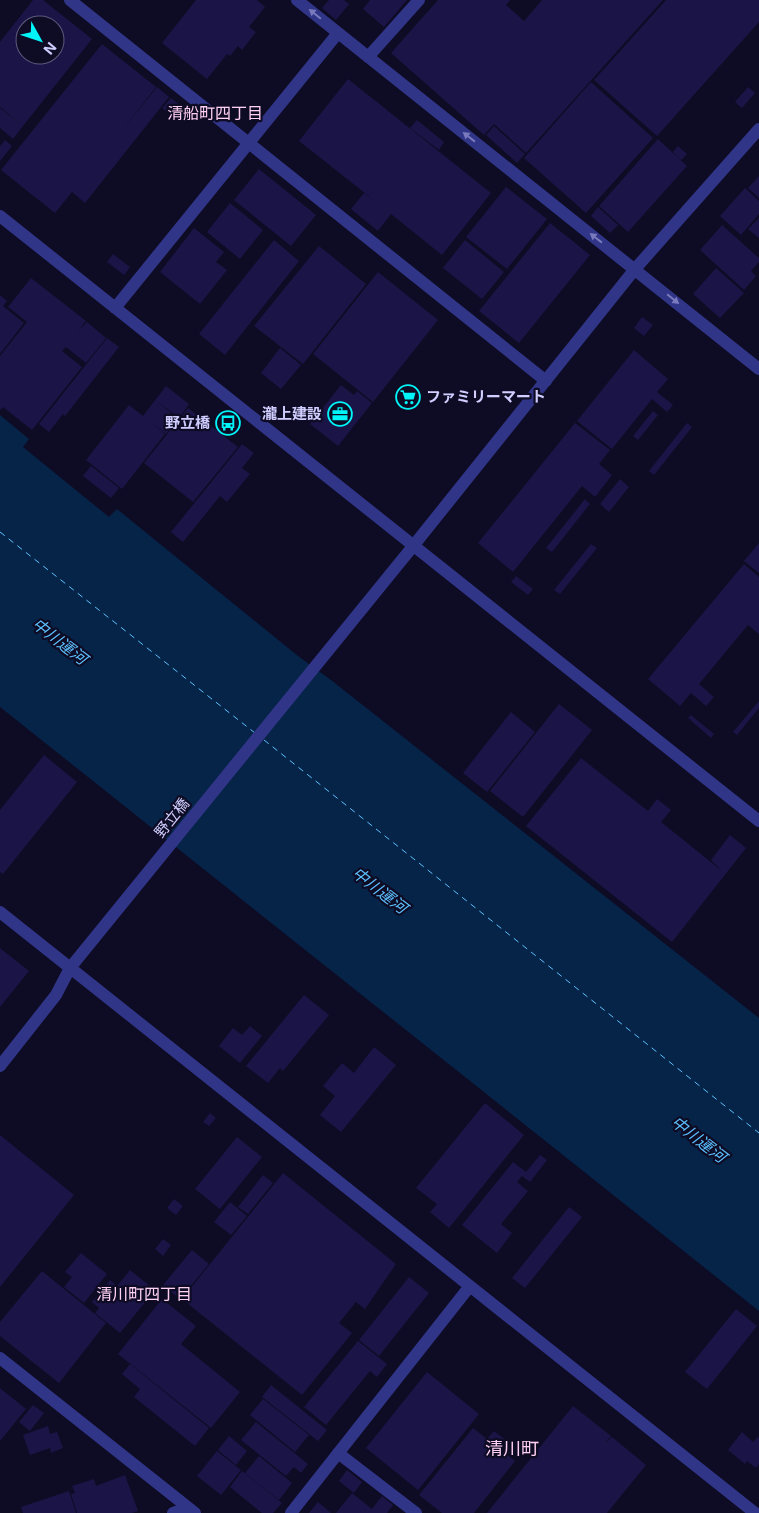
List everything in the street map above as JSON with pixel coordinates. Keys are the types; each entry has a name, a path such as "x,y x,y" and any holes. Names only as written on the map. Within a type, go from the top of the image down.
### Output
{"street":[{"path":"70,0 546,381"},
{"path":"296,0 759,369"},
{"path":"368,57 420,0"},
{"path":"115,308 338,33"},
{"name":"野立橋","path":"0,1066 56,995 70,968 164,856 635,269 759,129"},
{"path":"0,216 759,821"},
{"path":"0,912 755,1513"},
{"path":"291,1513 470,1286"},
{"path":"0,1358 191,1510"},
{"path":"338,1452 416,1513"},
{"path":"173,1513 191,1510"}],"water":[{"name":"中川運河","path":"0,415 29,439 23,447 109,517 117,509 298,656 331,680 759,1018 759,1311 0,707"}],"building":[{"path":"33,0 43,0 62,15 21,15"},
{"path":"196,0 257,0 265,7 249,27 256,32 242,50 238,46 230,56 227,54 207,79 162,43"},
{"path":"329,0 344,0 349,4 336,20 322,8"},
{"path":"370,0 407,0 384,27 363,9"},
{"path":"438,0 510,0 506,5 524,21 542,0 663,0 526,153 494,124 484,135 391,53"},
{"path":"666,0 759,0 759,22 657,136 594,80"},
{"path":"65,18 92,39 23,126 0,107 0,42 15,23 15,65 65,65"},
{"path":"102,44 156,87 120,133 157,87 169,97 85,203 72,192 55,213 1,170"},
{"path":"348,79 491,193 442,255 391,214 378,231 351,209 364,193 375,201 299,141"},
{"path":"591,82 653,138 586,213 524,158"},
{"path":"748,87 755,93 742,108 735,102"},
{"path":"171,98 188,111 179,122 162,108"},
{"path":"0,108 23,126 13,139 0,128"},
{"path":"417,120 444,142 439,150 410,128"},
{"path":"494,126 525,154 517,163 486,135"},
{"path":"658,139 687,166 628,232 599,206"},
{"path":"5,140 12,146 0,161 0,146"},
{"path":"678,146 687,154 681,160 673,152"},
{"path":"259,169 316,215 291,246 234,200"},
{"path":"759,176 759,198 748,188"},
{"path":"506,187 547,219 507,269 466,237"},
{"path":"745,188 759,201 759,214 741,235 720,216"},
{"path":"230,203 263,230 240,259 207,232"},
{"path":"598,207 618,225 610,233 591,216"},
{"path":"759,218 759,238 748,229"},
{"path":"550,223 590,255 519,343 479,311"},
{"path":"722,225 759,258 759,262 751,271 756,276 744,290 700,250"},
{"path":"194,228 224,252 216,262 227,270 200,304 160,272"},
{"path":"274,240 299,261 225,355 199,334"},
{"path":"465,240 504,272 482,299 443,268"},
{"path":"319,246 366,284 303,364 254,326"},
{"path":"113,254 130,267 124,275 107,262"},
{"path":"716,268 744,293 720,318 693,294"},
{"path":"378,272 438,320 373,402 313,354"},
{"path":"31,278 86,321 78,331 87,322 106,338 86,363 66,347 62,351 82,367 32,430 3,407 0,410 0,356 27,322 8,307"},
{"path":"0,295 7,301 3,306 24,323 0,354"},
{"path":"642,317 653,325 644,336 634,328"},
{"path":"107,338 119,347 65,416 63,414 49,432 39,424"},
{"path":"280,348 301,365 281,389 261,373"},
{"path":"634,350 668,379 657,392 673,405 667,412 652,399 612,449 577,421"},
{"path":"341,385 354,395 357,391 372,403 338,446 310,424"},
{"path":"166,386 189,404 179,418 157,401 178,419 166,434 147,419 165,434 122,489 86,460 129,405 143,416"},
{"path":"188,408 238,447 193,502 144,463"},
{"path":"653,411 658,415 638,440 633,436"},
{"path":"575,423 610,450 599,464 612,475 595,497 582,486 513,572 478,543"},
{"path":"687,423 692,427 654,475 649,471"},
{"path":"242,444 254,453 242,468 250,474 227,502 220,496 183,542 171,532"},
{"path":"91,466 119,488 111,498 83,476"},
{"path":"620,479 629,487 609,512 600,504"},
{"path":"585,499 590,504 552,552 546,548"},
{"path":"759,543 759,573 744,561"},
{"path":"591,544 597,548 560,594 554,590"},
{"path":"744,564 759,577 759,634 748,625 699,684 714,697 706,706 691,693 680,706 648,679"},
{"path":"516,576 533,589 528,595 511,582"},
{"path":"759,701 759,708 737,735 733,732"},
{"path":"559,704 592,730 523,817 490,791"},
{"path":"511,712 535,732 487,792 463,773"},
{"path":"691,715 714,734 711,738 688,718"},
{"path":"44,755 77,782 3,874 0,872 0,810"},
{"path":"581,758 648,811 657,799 671,810 661,822 722,871 711,860 730,835 746,848 672,942 526,826"},
{"path":"0,948 29,971 0,1007"},
{"path":"304,995 329,1015 283,1071 280,1068 268,1083 246,1066"},
{"path":"250,1026 262,1036 240,1063 219,1046 233,1028 242,1035"},
{"path":"374,1047 396,1065 341,1132 320,1115 335,1096 323,1086 342,1063 354,1073"},
{"path":"485,1103 524,1135 449,1228 430,1212 437,1204 416,1188"},
{"path":"210,1113 216,1118 209,1126 203,1122"},
{"path":"0,1135 74,1195 0,1287"},
{"path":"237,1137 262,1157 220,1209 195,1189"},
{"path":"540,1155 547,1160 530,1182 522,1176 517,1182 528,1191 501,1224 512,1233 497,1253 462,1225 513,1162 526,1172"},
{"path":"283,1173 396,1264 365,1309 356,1302 339,1323 352,1333 302,1395 182,1299"},
{"path":"263,1175 273,1183 248,1214 238,1207"},
{"path":"174,1199 183,1206 176,1215 167,1208"},
{"path":"230,1202 247,1216 231,1235 214,1222"},
{"path":"569,1207 582,1217 525,1288 512,1278"},
{"path":"163,1239 171,1245 163,1256 155,1249"},
{"path":"192,1250 209,1264 180,1299 163,1285"},
{"path":"81,1253 107,1274 84,1303 64,1287 72,1277 65,1272"},
{"path":"130,1270 155,1290 120,1333 95,1313 99,1308 92,1302 110,1280 117,1286"},
{"path":"42,1271 106,1323 59,1383 0,1336 0,1322"},
{"path":"409,1277 429,1293 379,1356 359,1340"},
{"path":"162,1299 196,1326 181,1344 240,1392 211,1428 118,1354"},
{"path":"736,1309 757,1326 707,1389 685,1372"},
{"path":"358,1341 387,1364 377,1377 370,1371 326,1425 304,1407"},
{"path":"130,1364 209,1428 195,1446 134,1397 140,1389 122,1374"},
{"path":"427,1372 479,1414 418,1490 366,1448"},
{"path":"271,1385 327,1430 318,1441 262,1397"},
{"path":"0,1388 26,1409 0,1441"},
{"path":"263,1399 309,1435 295,1452 250,1415"},
{"path":"33,1405 44,1413 30,1431 19,1422"},
{"path":"573,1406 611,1436 605,1443 612,1437 646,1465 607,1513 487,1513"},
{"path":"256,1422 308,1464 301,1473 294,1467 286,1476 241,1440"},
{"path":"48,1426 50,1434 57,1432 63,1448 51,1453 50,1448 30,1455 23,1435"},
{"path":"473,1428 487,1439 494,1431 508,1442 501,1450 515,1461 474,1513 442,1513 419,1495"},
{"path":"742,1432 753,1442 759,1438 759,1464 756,1468 747,1461 745,1464 728,1450"},
{"path":"229,1436 247,1451 236,1465 218,1450"},
{"path":"217,1451 241,1470 221,1495 197,1476"},
{"path":"259,1456 292,1483 279,1500 245,1473"},
{"path":"347,1470 362,1482 354,1493 339,1481"},
{"path":"242,1471 282,1503 273,1513 262,1513 230,1487"},
{"path":"125,1475 138,1511 132,1513 77,1513 71,1494 75,1493 72,1486 94,1479 96,1486"},
{"path":"69,1491 76,1513 23,1513 21,1507"},
{"path":"352,1493 372,1509 382,1496 393,1505 387,1513 336,1513"},
{"path":"318,1502 331,1513 309,1513"}],"ferry route":[{"path":"0,532 255,733"},
{"path":"264,740 759,1133"}],"place":[{"name":"ファミリーマート","path":"408,397"},
{"name":"瀧上建設","path":"340,414"},
{"name":"野立橋","path":"228,423"}],"district":[{"name":"清船町四丁目","path":"215,113"},
{"name":"清川町四丁目","path":"144,1294"},
{"name":"清川町","path":"512,1449"}]}
